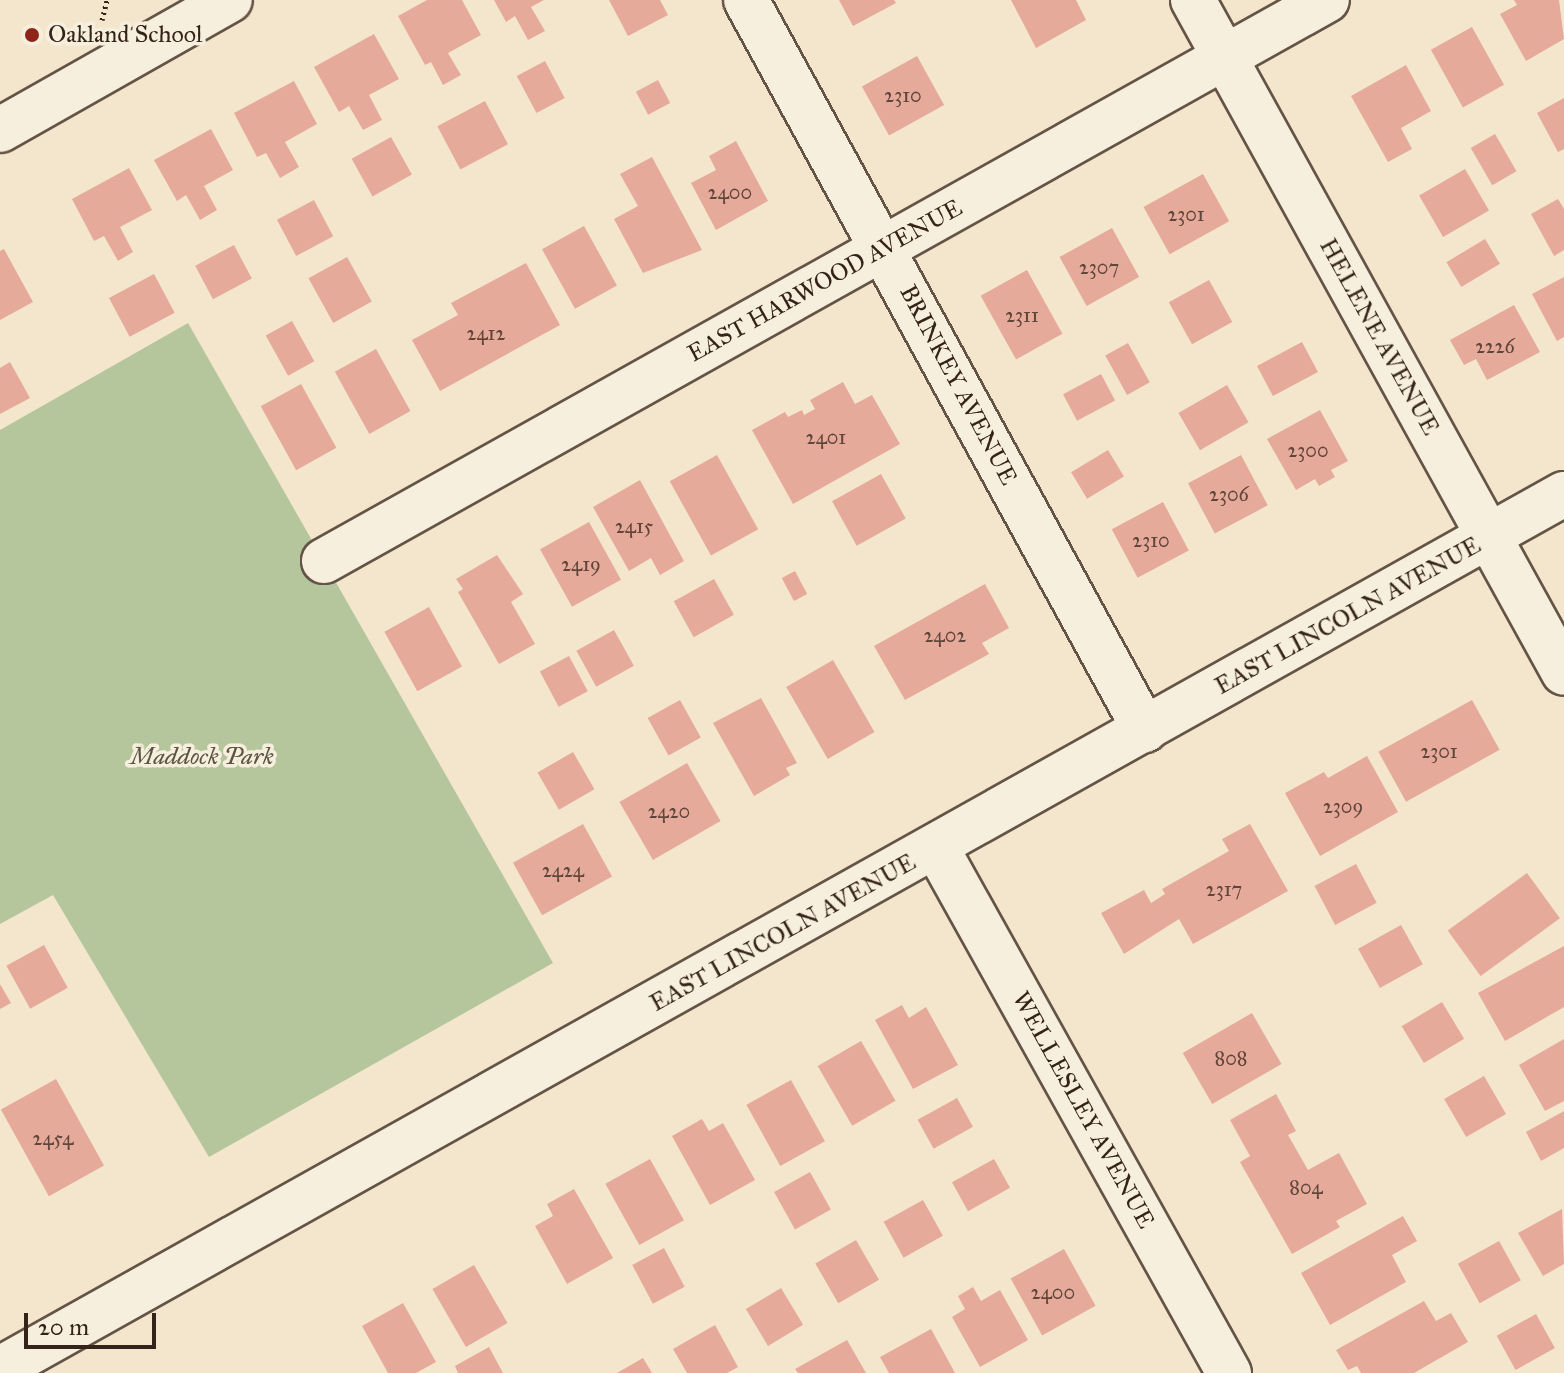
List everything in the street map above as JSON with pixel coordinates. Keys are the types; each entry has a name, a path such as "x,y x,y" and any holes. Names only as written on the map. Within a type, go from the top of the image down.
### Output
{"street":[{"path":"0,130 230,0"},
{"name":"BRINKEY AVENUE","path":"746,0 1145,730"},
{"name":"HELENE AVENUE","path":"1193,0 1564,673"},
{"name":"EAST HARWOOD AVENUE","path":"324,561 1327,0"},
{"name":"EAST LINCOLN AVENUE","path":"0,1369 1564,494"},
{"name":"WELLESLEY AVENUE","path":"936,847 1215,1368"}],"path":[{"path":"102,20 107,0"}],"green space":[{"name":"Maddock Park","path":"188,323 553,963 209,1157 53,895 0,924 0,430"}],"building":[{"path":"427,0 462,0 481,35 448,53 461,75 443,85 431,62 425,65 398,16"},
{"path":"494,0 544,0 531,7 545,31 528,40 515,16 506,22"},
{"path":"609,0 660,0 668,15 628,36"},
{"path":"839,0 894,0 896,3 853,26"},
{"path":"1011,0 1076,0 1086,20 1036,48"},
{"path":"1514,0 1559,0 1564,39 1526,61 1500,14 1517,5"},
{"path":"1472,27 1504,85 1463,108 1431,50"},
{"path":"374,34 399,79 369,95 382,120 363,130 349,106 339,112 314,67"},
{"path":"917,56 944,105 889,136 862,87"},
{"path":"545,61 565,98 536,113 517,76"},
{"path":"1406,65 1431,111 1401,128 1412,149 1388,162 1351,96"},
{"path":"658,80 670,103 648,115 636,92"},
{"path":"294,81 317,124 285,142 299,167 280,178 266,153 257,157 234,113"},
{"path":"1564,98 1564,149 1558,152 1537,113"},
{"path":"485,101 508,144 460,170 437,126"},
{"path":"211,129 233,170 204,186 217,210 200,220 186,195 177,201 154,160"},
{"path":"1495,134 1516,171 1492,185 1471,148"},
{"path":"391,137 412,175 372,196 352,159"},
{"path":"736,141 768,201 716,230 691,183 716,170 709,156"},
{"path":"652,157 702,250 643,273 614,219 638,206 620,174"},
{"path":"129,168 152,210 120,227 133,252 118,261 104,236 94,241 72,199"},
{"path":"1465,169 1489,211 1443,237 1419,196"},
{"path":"1203,174 1229,221 1170,254 1144,207"},
{"path":"1558,199 1564,209 1564,250 1554,256 1531,214"},
{"path":"314,200 333,236 296,256 277,220"},
{"path":"584,226 617,285 575,309 542,249"},
{"path":"1112,228 1139,277 1087,306 1060,257"},
{"path":"1485,239 1500,264 1461,287 1446,262"},
{"path":"234,245 252,279 213,299 195,266"},
{"path":"4,249 33,302 0,320 0,251"},
{"path":"347,257 372,302 333,323 309,278"},
{"path":"526,263 560,325 440,391 412,340 458,315 451,303"},
{"path":"1027,270 1062,334 1016,360 981,296"},
{"path":"154,274 175,313 130,337 109,298"},
{"path":"1564,277 1564,337 1557,341 1532,294"},
{"path":"1209,280 1232,322 1192,344 1169,302"},
{"path":"1514,305 1540,352 1487,380 1476,359 1464,365 1450,340"},
{"path":"292,321 314,361 288,376 266,336"},
{"path":"1302,342 1318,372 1273,396 1257,366"},
{"path":"1128,343 1150,382 1127,395 1105,356"},
{"path":"376,349 410,411 369,434 335,372"},
{"path":"10,362 30,398 0,414 0,368"},
{"path":"1101,374 1115,400 1077,421 1063,394"},
{"path":"843,382 855,404 872,395 900,444 793,504 752,430 785,412 788,417 802,410 804,415 815,409 810,400"},
{"path":"301,384 336,448 296,470 261,406"},
{"path":"1227,385 1248,422 1200,450 1179,413"},
{"path":"1320,410 1348,461 1331,470 1335,477 1319,486 1315,479 1296,490 1267,439"},
{"path":"1108,450 1124,477 1087,499 1071,472"},
{"path":"717,455 758,529 711,556 670,481"},
{"path":"1241,455 1268,505 1215,533 1188,483"},
{"path":"881,474 906,519 857,546 832,501"},
{"path":"640,480 684,561 660,575 651,558 629,571 593,507"},
{"path":"1163,502 1189,551 1138,578 1112,529"},
{"path":"589,522 621,580 572,607 540,549"},
{"path":"497,555 523,594 511,602 535,644 499,664 458,592 463,589 456,579"},
{"path":"795,571 807,594 794,601 782,578"},
{"path":"714,579 734,615 694,637 674,601"},
{"path":"985,584 1009,628 982,643 989,654 905,700 874,646"},
{"path":"429,607 462,666 417,691 384,632"},
{"path":"614,630 634,666 596,687 576,651"},
{"path":"569,656 588,691 559,707 540,671"},
{"path":"833,660 874,732 828,759 786,687"},
{"path":"761,698 797,763 786,768 790,775 754,796 713,723"},
{"path":"680,700 701,738 668,756 648,718"},
{"path":"1472,700 1500,750 1406,802 1378,752"},
{"path":"573,752 594,789 559,810 537,772"},
{"path":"1367,756 1398,812 1320,856 1285,793 1324,772 1328,778"},
{"path":"687,763 720,821 653,860 619,802"},
{"path":"583,824 612,876 542,915 513,863"},
{"path":"1250,824 1288,891 1193,944 1179,919 1124,954 1101,913 1144,890 1151,903 1165,894 1162,889 1229,851 1222,839"},
{"path":"1356,864 1377,903 1335,925 1315,886"},
{"path":"1527,873 1560,918 1481,976 1448,931"},
{"path":"1401,925 1423,964 1380,988 1358,949"},
{"path":"44,945 68,988 30,1009 6,966"},
{"path":"1564,946 1564,1007 1505,1041 1478,993"},
{"path":"0,984 11,1003 0,1009"},
{"path":"1442,1002 1464,1039 1424,1063 1402,1026"},
{"path":"902,1005 909,1018 926,1007 958,1065 913,1089 875,1020"},
{"path":"1252,1013 1282,1064 1212,1104 1183,1053"},
{"path":"1564,1039 1564,1101 1545,1111 1519,1065"},
{"path":"861,1041 896,1101 852,1126 818,1066"},
{"path":"1484,1076 1506,1114 1466,1137 1444,1099"},
{"path":"56,1079 104,1166 49,1196 1,1110"},
{"path":"791,1080 825,1141 780,1166 746,1105"},
{"path":"1276,1094 1296,1131 1288,1135 1308,1170 1339,1153 1367,1204 1336,1221 1340,1227 1292,1254 1240,1162 1250,1156 1230,1120"},
{"path":"957,1098 973,1127 934,1149 918,1120"},
{"path":"1564,1111 1564,1148 1541,1161 1526,1132"},
{"path":"702,1119 709,1131 723,1123 755,1180 710,1205 672,1136"},
{"path":"650,1159 684,1220 639,1245 605,1184"},
{"path":"994,1159 1010,1188 968,1211 952,1182"},
{"path":"810,1172 831,1210 795,1229 774,1192"},
{"path":"574,1189 613,1258 567,1284 535,1226 553,1216 547,1204"},
{"path":"923,1200 943,1236 904,1258 884,1222"},
{"path":"1562,1209 1564,1264 1543,1276 1518,1233"},
{"path":"1403,1216 1417,1241 1392,1255 1406,1282 1330,1325 1301,1273"},
{"path":"856,1240 879,1280 838,1303 815,1264"},
{"path":"1499,1241 1521,1280 1480,1303 1458,1264"},
{"path":"664,1248 685,1287 653,1304 632,1265"},
{"path":"1064,1249 1096,1306 1042,1335 1011,1279"},
{"path":"474,1265 508,1323 466,1347 432,1289"},
{"path":"973,1287 981,1301 1000,1290 1028,1340 980,1367 952,1317 965,1309 958,1296"},
{"path":"781,1288 803,1325 768,1346 746,1309"},
{"path":"1424,1301 1436,1321 1451,1313 1468,1342 1414,1373 1361,1373 1357,1366 1348,1370 1336,1350"},
{"path":"403,1303 436,1362 416,1373 388,1373 362,1326"},
{"path":"1536,1314 1555,1348 1516,1370 1497,1336"},
{"path":"715,1325 738,1367 727,1373 687,1373 673,1349"},
{"path":"931,1329 955,1373 889,1373 880,1357"},
{"path":"847,1340 866,1373 798,1373 795,1369"},
{"path":"489,1347 503,1373 458,1373 455,1366"},
{"path":"643,1358 652,1373 617,1373"}],"place":[{"name":"Oakland School","path":"32,35"}]}
